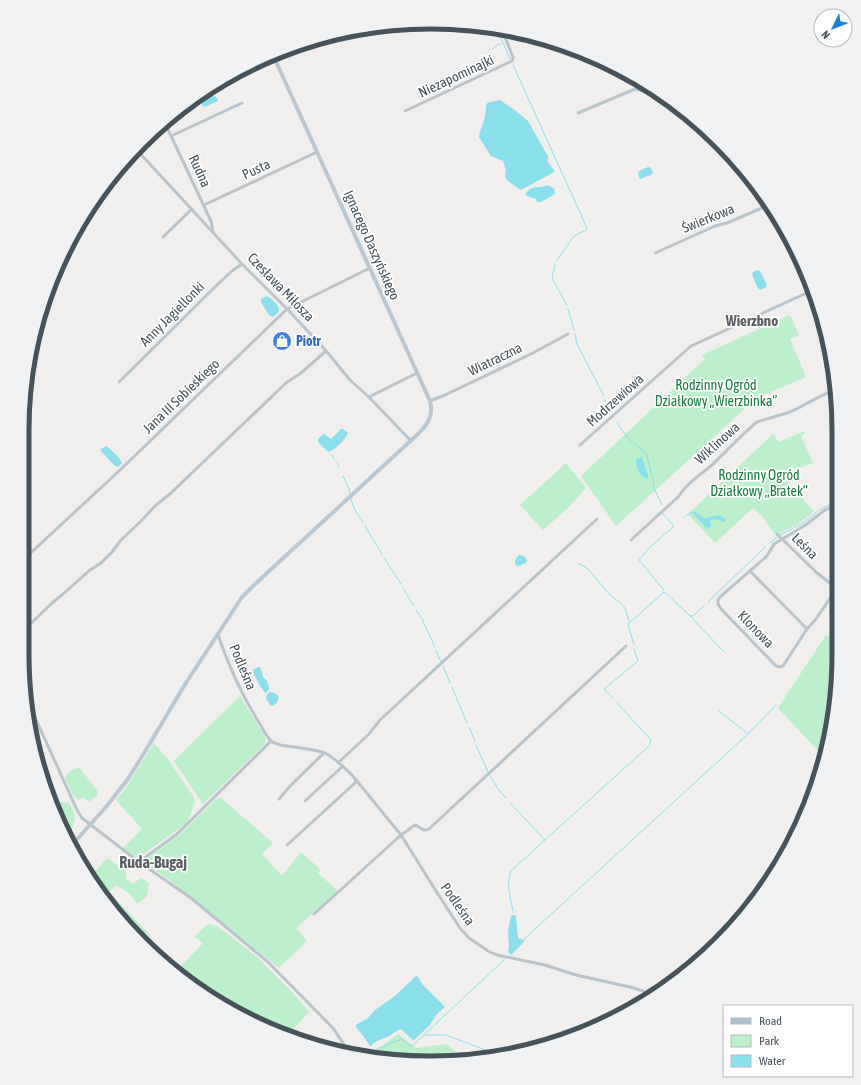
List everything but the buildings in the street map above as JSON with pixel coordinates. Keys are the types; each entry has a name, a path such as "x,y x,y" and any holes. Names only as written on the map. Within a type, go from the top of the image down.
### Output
{"street":[{"name":"Niezapominajki","path":"405,111 513,60 504,36"},
{"name":"Ignacego Daszyńskiego","path":"76,842 113,798 135,768 184,686 238,602 424,428 429,422 432,412 430,401 276,61"},
{"path":"578,113 635,89 646,92"},
{"path":"171,136 242,103"},
{"name":"Rudna","path":"167,128 204,205 211,221 213,232"},
{"name":"Pusta","path":"204,205 318,152"},
{"name":"Czesława Miłosza","path":"141,154 242,264 326,351 350,380 369,397 410,441"},
{"name":"Świerkowa","path":"655,253 715,226 727,223 764,207"},
{"path":"163,237 192,209"},
{"name":"Anny Jagiellonki","path":"119,382 228,275 242,264"},
{"name":"Jana III Sobieskiego","path":"29,555 119,471 287,309 370,268"},
{"name":"Modrzewiowa","path":"580,446 691,346 808,294"},
{"name":"Wiatraczna","path":"430,401 531,354 568,334"},
{"path":"29,625 52,603 112,552 120,541 155,506 171,493 286,383 301,374 326,351"},
{"path":"369,397 417,373"},
{"name":"Wiklinowa","path":"631,540 678,497 692,481 757,422 766,418 790,412 817,397 830,392"},
{"name":"Klonowa","path":"832,507 825,510 804,526 772,546 770,552 722,594 718,600 718,604 776,666 780,667 783,666 807,629 832,596"},
{"path":"339,762 369,734 380,720 597,519"},
{"name":"Leśna","path":"777,534 817,574 832,583"},
{"path":"750,571 807,629"},
{"name":"Podleśna","path":"218,635 240,691 271,741 280,745 324,753 339,762 356,780 401,835 432,886 460,928 469,938 488,951 497,955 545,965 576,975 630,987 645,993"},
{"path":"314,914 401,835 415,825 424,830 429,829 626,646"},
{"path":"33,714 82,818 191,898 268,962 333,1028 345,1046"},
{"path":"140,862 178,834 271,741"},
{"path":"279,799 291,785 324,753"},
{"path":"306,801 343,766"},
{"path":"288,845 355,783 356,780"}],"green space":[{"name":"Rodzinny Ogród Działkowy „Wierzbinka”","path":"790,315 799,335 790,339 806,377 747,402 748,406 616,526 581,476 705,359 702,355"},
{"name":"Rodzinny Ogród Działkowy „Bratek”","path":"804,431 805,434 801,436 813,463 794,470 784,479 814,511 800,522 775,535 763,517 753,508 715,543 688,514 773,434 779,442"},
{"path":"566,463 586,488 568,508 543,530 520,505"},
{"path":"826,635 832,637 831,681 829,707 819,752 778,708"},
{"path":"240,696 265,737 265,744 203,804 174,761"},
{"path":"154,743 167,758 193,796 195,802 188,821 142,855 139,859 123,848 142,829 116,800 124,791"},
{"path":"79,767 97,790 98,795 89,802 83,797 79,800 73,795 65,778 70,771"},
{"path":"221,798 273,843 262,854 282,876 301,852 321,870 318,873 338,891 296,928 307,941 279,968 167,878 143,862 179,835 216,799"},
{"path":"57,801 69,803 74,814 71,834"},
{"path":"107,858 126,871 126,879 133,884 141,878 149,883 147,896 137,904 130,894 116,885 109,892 151,936 149,940 129,919 112,899 90,866 96,871"},
{"path":"208,924 217,926 256,956 293,993 309,1012 292,1031 253,1015 207,988 179,967 203,943 194,937"},
{"path":"398,1034 416,1048 447,1044 459,1055 430,1056 374,1052"}],"water":[{"path":"458,30 469,31 468,32 458,33"},
{"path":"212,96 215,96 218,101 205,107 203,106 201,103"},
{"path":"500,100 528,121 548,156 548,162 554,170 554,172 521,190 508,181 505,177 506,170 503,161 491,156 479,137 485,118 487,103"},
{"path":"648,167 651,168 653,173 640,179 638,174 639,171"},
{"path":"547,185 554,188 555,194 541,202 537,202 536,199 525,194 532,188"},
{"path":"757,270 760,271 767,285 765,288 760,290 757,287 752,274"},
{"path":"267,296 275,302 279,309 279,312 273,317 269,315 261,302 261,299"},
{"path":"487,359 490,367 480,372 478,369 481,366 480,364 478,366 477,363"},
{"path":"341,429 348,433 337,446 329,452 318,442 318,439 324,434 331,439"},
{"path":"106,446 121,460 122,463 118,467 114,465 101,451 101,449"},
{"path":"641,457 648,475 648,478 646,479 638,470 636,459"},
{"path":"694,511 704,518 718,515 726,520 724,522 712,520 710,521 711,526 707,529 692,512"},
{"path":"519,555 524,556 527,561 518,566 516,565 515,561"},
{"path":"260,667 263,677 268,684 269,690 265,693 253,672 253,670"},
{"path":"270,692 275,693 279,697 277,703 272,706 266,698 267,694"},
{"path":"511,916 516,916 518,938 524,940 523,943 511,955 508,952 508,932"},
{"path":"416,976 445,1007 437,1014 429,1026 414,1040 401,1029 370,1046 356,1025 368,1018 375,1010 395,996"}],"waterway":[{"path":"500,35 510,59"},
{"path":"493,49 498,44 501,44"},
{"path":"513,65 587,228 574,236 557,260"},
{"path":"555,265 552,278 567,305"},
{"path":"568,309 574,330"},
{"path":"575,334 577,344 604,396"},
{"path":"605,400 611,412"},
{"path":"617,423 632,442"},
{"path":"635,444 646,453 652,476"},
{"path":"331,455 335,459"},
{"path":"337,463 339,467"},
{"path":"343,476 350,494"},
{"path":"653,479 654,488 662,505"},
{"path":"351,499 354,508 363,523"},
{"path":"780,535 803,523 819,510 832,504"},
{"path":"684,517 692,512"},
{"path":"663,514 674,526 649,548 639,560 664,591"},
{"path":"365,526 382,554"},
{"path":"770,543 777,537"},
{"path":"708,602 765,547"},
{"path":"384,558 401,584"},
{"path":"578,563 587,568 611,596 625,608 629,621"},
{"path":"403,588 414,606"},
{"path":"634,645 628,624 664,592 690,616 693,616 704,606"},
{"path":"416,610 421,617 435,647"},
{"path":"690,616 724,652"},
{"path":"614,699 604,689 638,661 634,649"},
{"path":"436,650 441,662"},
{"path":"443,666 450,683"},
{"path":"452,687 467,723"},
{"path":"545,840 650,745 651,740 617,703"},
{"path":"523,940 748,734 776,705"},
{"path":"719,711 747,733"},
{"path":"469,727 475,741"},
{"path":"476,745 488,772"},
{"path":"490,776 506,798"},
{"path":"510,803 545,840 511,871 509,886 513,911"},
{"path":"372,1052 401,1038 410,1046 413,1045 504,960"},
{"path":"424,1035 446,1035 490,1052"}],"place":[{"name":"Piotr","path":"282,341"}],"district":[{"name":"Wierzbno","path":"752,321"},
{"name":"Ruda-Bugaj","path":"153,862"}]}
